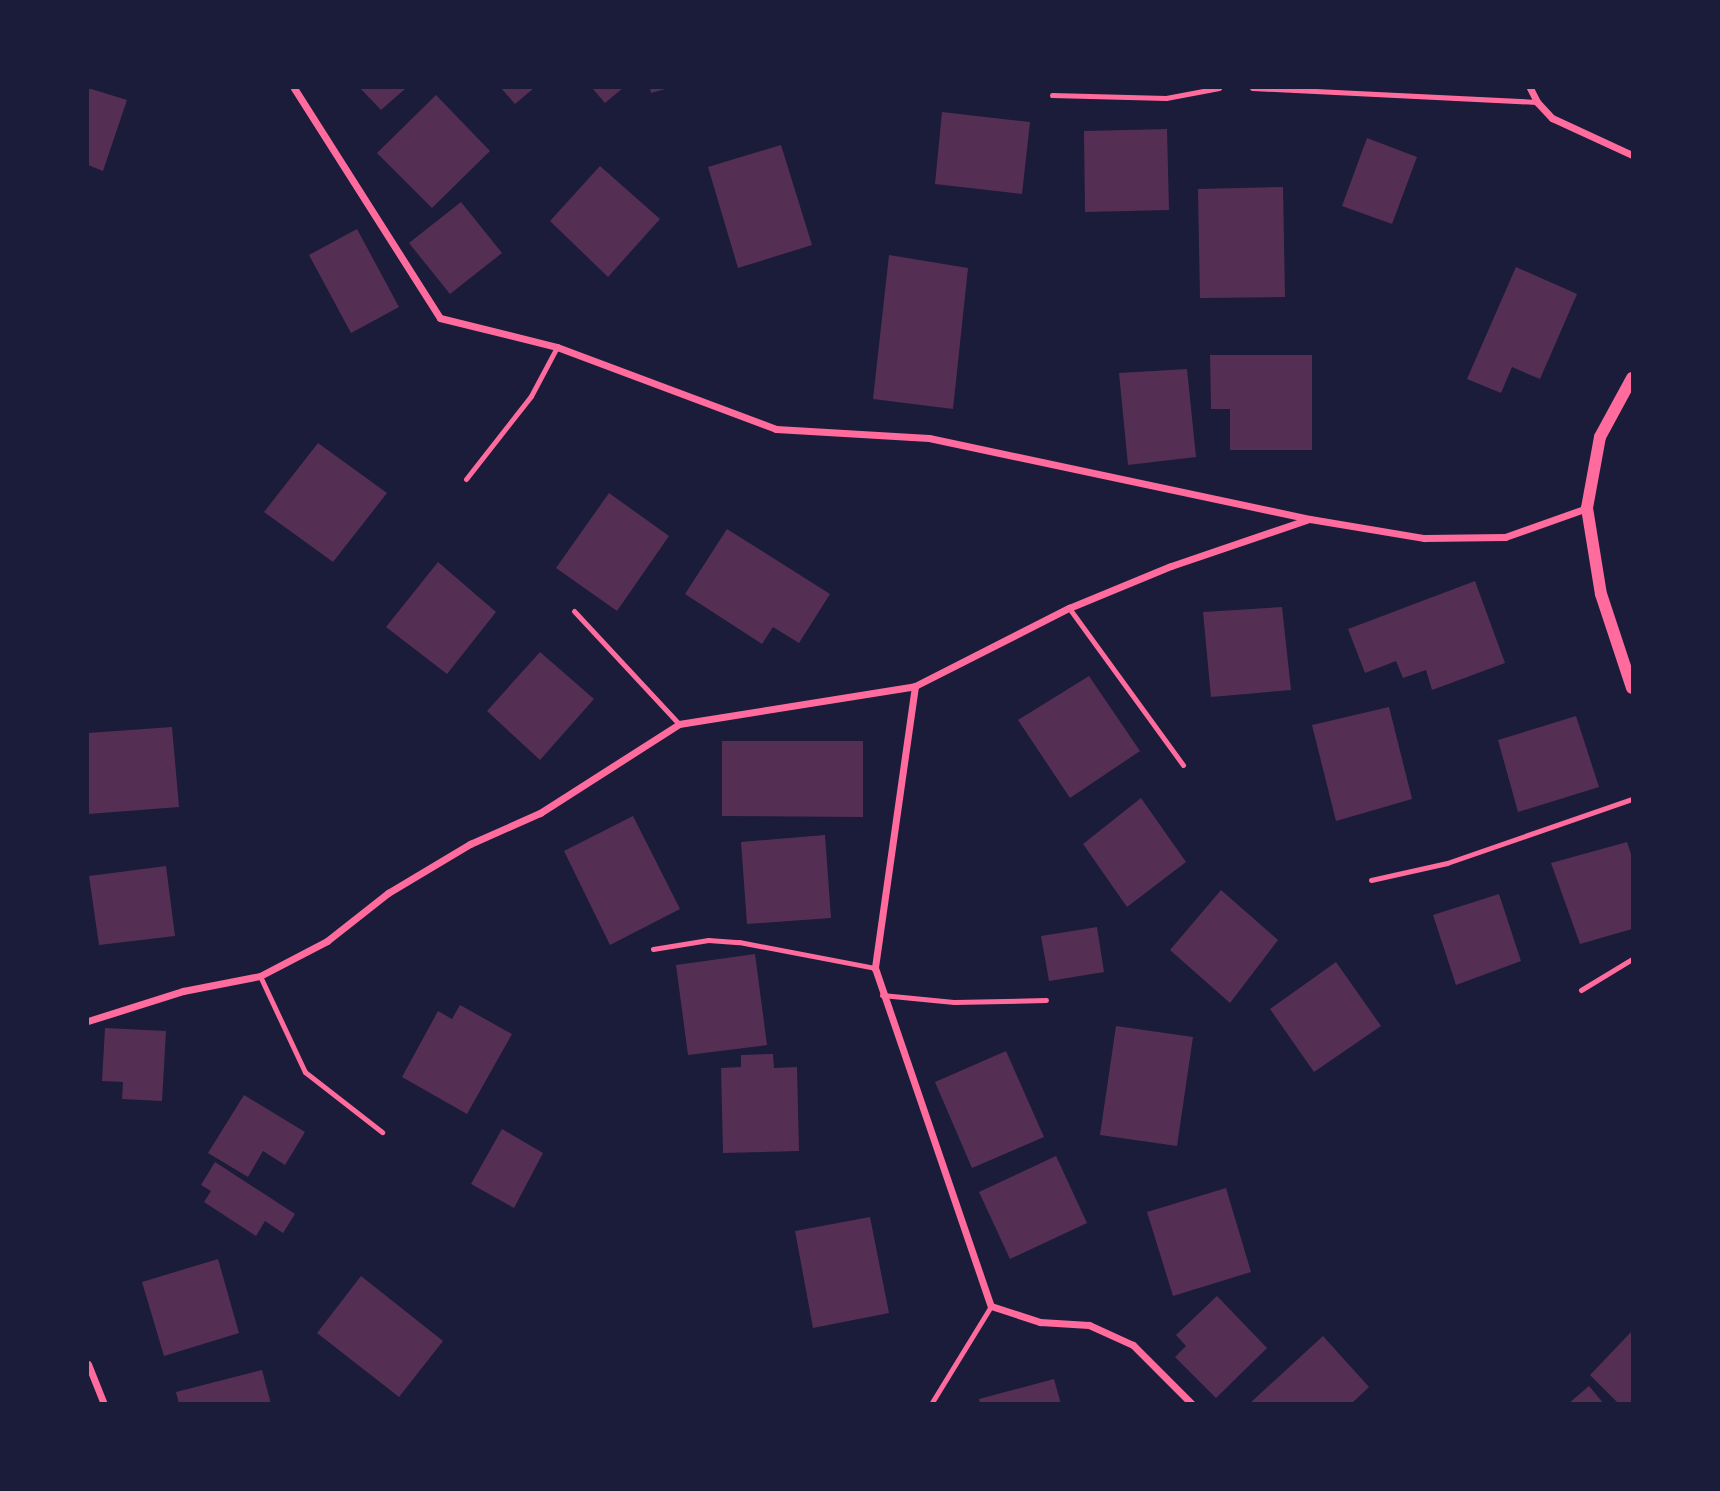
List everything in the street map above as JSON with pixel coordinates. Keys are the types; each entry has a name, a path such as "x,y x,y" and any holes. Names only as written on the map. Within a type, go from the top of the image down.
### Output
{"street":[{"path":"294,88 440,318 557,348 776,429 929,438 1310,519 1424,538 1505,537 1587,508"},
{"path":"1530,88 1536,102 1552,118 1633,155"},
{"path":"1633,378 1600,437 1587,508 1601,594 1633,688"},
{"path":"88,1021 158,998 260,976 327,941 388,893 470,844 540,813 679,724 915,686 1069,608 1171,566 1310,519"},
{"path":"915,686 875,968 882,995 991,1306 1040,1322 1089,1325 1133,1345 1192,1404"},
{"path":"88,1364 104,1404"}],"lane":[{"path":"1052,95 1166,98 1219,88"},
{"path":"1252,88 1536,102"},
{"path":"466,480 531,396 557,348"},
{"path":"1069,608 1183,765"},
{"path":"574,611 679,724"},
{"path":"1371,880 1447,863 1633,799"},
{"path":"653,949 708,940 739,942 875,968"},
{"path":"1581,990 1633,959"},
{"path":"260,976 305,1072 383,1132"},
{"path":"882,995 954,1002 1046,1000"},
{"path":"931,1404 991,1306"}],"building":[{"path":"88,88 127,100 103,171 88,165"},
{"path":"360,88 406,88 381,110"},
{"path":"501,88 534,88 515,104"},
{"path":"592,88 623,88 605,103"},
{"path":"650,88 669,88 651,93"},
{"path":"436,95 490,151 432,208 377,153"},
{"path":"942,112 1030,122 1022,194 935,184"},
{"path":"1167,129 1169,210 1085,212 1084,131"},
{"path":"1367,138 1417,157 1392,224 1342,206"},
{"path":"781,145 812,245 738,268 708,167"},
{"path":"600,166 660,219 608,277 550,221"},
{"path":"1283,187 1285,297 1200,298 1198,189"},
{"path":"461,202 502,253 450,294 409,243"},
{"path":"357,229 399,307 351,333 309,255"},
{"path":"889,255 968,268 953,409 873,399"},
{"path":"1516,267 1577,294 1540,379 1512,367 1501,393 1467,379"},
{"path":"1210,355 1312,355 1312,450 1230,450 1230,409 1211,409"},
{"path":"1187,369 1196,457 1128,465 1119,373"},
{"path":"318,443 387,493 333,562 264,512"},
{"path":"609,493 669,536 617,611 556,568"},
{"path":"727,529 830,594 799,643 773,627 762,644 685,594"},
{"path":"438,562 496,612 447,674 386,627"},
{"path":"1475,581 1505,663 1432,690 1426,670 1403,678 1396,661 1365,673 1348,629"},
{"path":"1282,607 1291,690 1211,697 1203,612"},
{"path":"540,652 594,699 540,760 487,711"},
{"path":"1089,676 1140,751 1070,798 1018,720"},
{"path":"1389,707 1412,799 1336,821 1312,725"},
{"path":"1576,716 1599,787 1518,812 1498,740"},
{"path":"172,727 179,807 88,814 88,733"},
{"path":"722,741 863,741 863,817 722,816"},
{"path":"1141,798 1186,862 1127,907 1083,844"},
{"path":"633,816 680,909 610,945 564,851"},
{"path":"825,835 831,918 747,924 741,842"},
{"path":"1627,842 1632,857 1632,929 1580,944 1551,863"},
{"path":"166,866 175,936 99,945 89,876"},
{"path":"1221,890 1278,940 1230,1003 1170,950"},
{"path":"1499,894 1521,961 1456,985 1433,915"},
{"path":"1097,927 1104,972 1049,981 1041,936"},
{"path":"755,954 767,1045 688,1055 676,965"},
{"path":"1336,962 1381,1026 1314,1072 1270,1009"},
{"path":"460,1005 512,1034 467,1114 402,1077 438,1011 452,1019"},
{"path":"1116,1026 1193,1037 1177,1146 1100,1135"},
{"path":"105,1028 166,1031 162,1101 122,1099 123,1082 102,1081"},
{"path":"1006,1051 1044,1137 972,1168 935,1082"},
{"path":"773,1054 774,1068 797,1067 799,1151 723,1153 721,1068 741,1067 741,1055"},
{"path":"244,1095 305,1132 285,1165 263,1151 248,1177 208,1153"},
{"path":"502,1129 543,1153 514,1208 471,1184"},
{"path":"1056,1156 1087,1223 1010,1259 979,1192"},
{"path":"215,1162 295,1214 283,1233 265,1221 256,1236 204,1202 211,1191 201,1185"},
{"path":"1226,1188 1251,1272 1173,1296 1147,1212"},
{"path":"870,1217 889,1313 813,1328 795,1231"},
{"path":"218,1259 239,1333 164,1356 142,1282"},
{"path":"361,1276 443,1341 399,1397 317,1333"},
{"path":"1217,1296 1267,1348 1216,1398 1175,1357 1186,1346 1176,1335"},
{"path":"1632,1331 1632,1404 1619,1404 1590,1375"},
{"path":"1323,1336 1369,1387 1351,1404 1249,1404"},
{"path":"262,1370 271,1404 179,1404 176,1392"},
{"path":"1054,1379 1061,1404 980,1404 979,1399"},
{"path":"1589,1386 1604,1404 1568,1404"}]}
